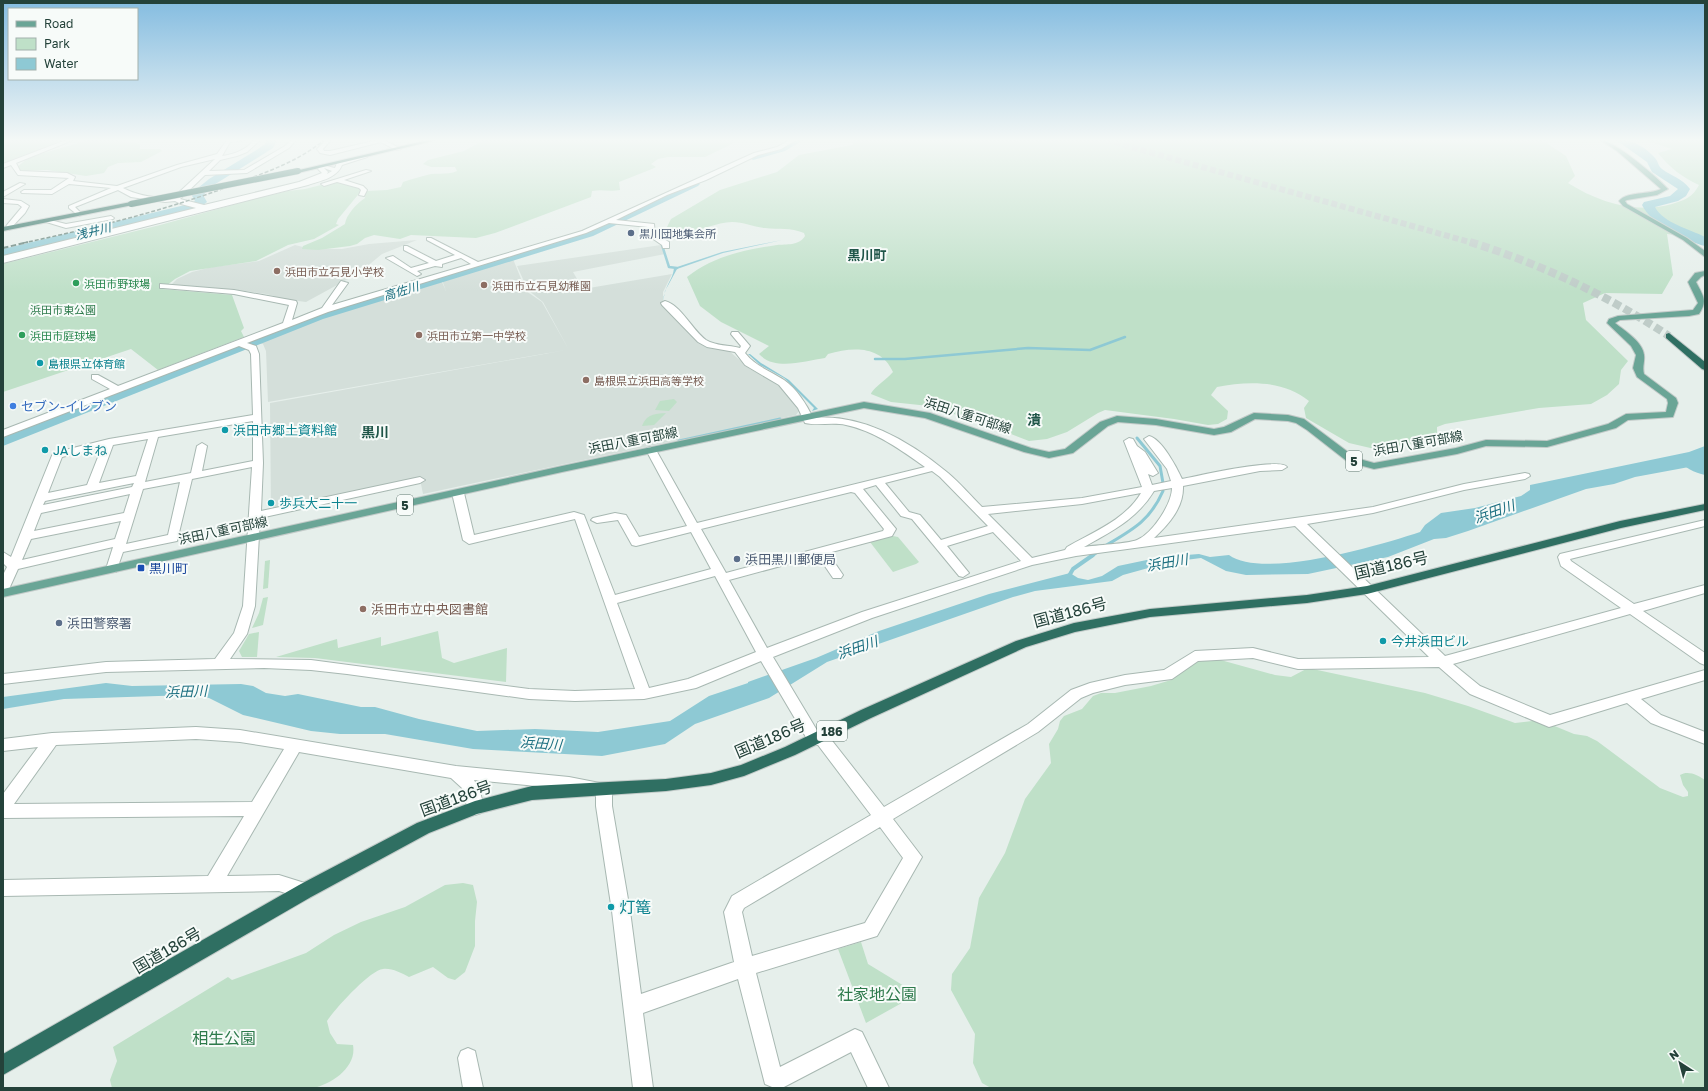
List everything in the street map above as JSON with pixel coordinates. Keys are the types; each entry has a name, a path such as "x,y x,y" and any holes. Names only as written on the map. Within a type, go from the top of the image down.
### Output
{"highway":[{"path":"6,228 199,191"},
{"path":"1672,337 1705,365"},
{"name":"国道186号","path":"3,1065 305,891 416,832 475,808 532,793 666,786 711,779 744,770 814,735 866,714 1020,644 1074,628 1150,613 1188,611 1307,599 1367,590 1620,525 1705,507"}],"main road":[{"path":"1661,191 1655,194 1625,198 1622,201 1625,205 1685,239 1705,255"},
{"name":"浜田八重可部線","path":"3,593 651,450 863,405 872,405 927,415 1028,450 1049,455 1069,451 1104,424 1117,419 1156,422 1214,432 1227,430 1246,419 1262,416 1288,418 1300,421 1316,431 1346,457 1359,463 1374,466 1457,451 1486,443 1547,444 1612,426 1626,417 1670,415 1674,403 1671,398 1640,375 1638,368 1640,355 1636,345 1611,323 1618,318 1689,314 1696,312 1702,303 1692,282 1698,275 1705,273"}],"street":[{"path":"24,192 54,191"},
{"path":"79,214 71,207 110,191"},
{"path":"125,191 131,195 165,200 176,199 183,203 201,207 277,191"},
{"path":"176,199 184,191"},
{"path":"3,260 265,191"},
{"path":"362,195 364,191"},
{"path":"3,434 325,310 479,265 584,232 611,221 673,191"},
{"path":"3,196 11,198"},
{"path":"3,201 19,202 26,206 23,212 11,221 6,228"},
{"path":"46,221 66,226 111,218"},
{"path":"611,221 652,224 651,235 666,244 666,246"},
{"path":"429,239 479,265"},
{"path":"407,248 452,272"},
{"path":"411,270 461,256"},
{"path":"390,258 427,280"},
{"path":"325,310 344,283"},
{"path":"163,286 234,292 293,303 287,324"},
{"path":"665,303 677,312 707,344 744,351"},
{"path":"735,334 746,346 744,351 748,363 773,372 803,407 807,418 810,421 834,419 876,430 890,437 944,475 1029,562"},
{"path":"220,664 240,634 249,606 258,463 258,417 255,354 253,348 240,344"},
{"path":"95,377 118,390"},
{"path":"3,589 37,510 57,455 70,449 258,417"},
{"path":"112,568 154,435"},
{"path":"1140,544 1159,527 1172,510 1179,484 1169,461 1149,438"},
{"path":"92,488 109,442"},
{"path":"1068,554 1072,550 1108,530 1129,516 1144,501 1149,490 1131,444 1145,459 1153,472"},
{"path":"13,566 119,546 173,538 202,446"},
{"path":"632,1006 746,967 871,930 913,857 883,816 814,735 765,656 721,574 651,450"},
{"path":"37,510 138,485 258,463"},
{"path":"979,511 1082,502 1260,468 1282,467"},
{"path":"597,520 622,516 636,542 933,468"},
{"path":"3,679 106,667 220,664 311,665 529,694 575,696 644,694 691,684 874,613 1029,562 1068,554 1299,523 1374,510 1464,487 1525,476"},
{"path":"254,516 420,480"},
{"path":"878,481 905,514 916,517 963,573"},
{"path":"41,498 92,488 138,485"},
{"path":"611,600 821,551 888,533 890,529 859,491 852,488"},
{"path":"458,493 468,540 574,515 580,517 644,694"},
{"path":"26,536 128,516"},
{"path":"1299,523 1442,662 1475,690 1549,721 1705,675"},
{"path":"1705,523 1564,557 1564,563 1705,660"},
{"path":"939,544 995,528"},
{"path":"821,551 837,575"},
{"path":"3,556 13,566"},
{"path":"879,1088 855,1039 781,1078 772,1077 733,912 738,902 1033,728 1076,694 1090,688 1125,680 1167,675 1195,656 1253,653 1298,664 1442,662 1705,589"},
{"path":"1629,697 1656,719 1705,738"},
{"path":"3,744 52,739 196,733 240,736 455,772 568,783 604,790 604,806 621,912 643,1088"},
{"path":"3,807 52,739"},
{"path":"212,885 295,745"},
{"path":"455,772 465,778 471,786 475,808"},
{"path":"3,811 256,809"},
{"path":"3,888 279,883 305,891"},
{"path":"468,1058 473,1088"}],"shaded area":[{"name":"浜田市立石見小学校","path":"417,240 382,254 359,273 306,302 231,289 227,290 171,285 177,279 192,272 212,267 259,261 295,245 311,249 342,249 369,244"},
{"name":"島根県立浜田高等学校","path":"661,245 665,254 573,272 583,289 672,274 663,292 663,305 696,337 728,350 750,369 778,383 799,411 796,415 423,494 420,479 271,511 270,403 566,350 268,402 266,351 263,344 259,343 330,315 441,280 446,291 442,280 513,259 526,291 542,302 569,350 543,302 528,290 517,266"}],"green space":[{"name":"浜田市東公園","path":"288,191 361,191 338,219 336,224 339,225 314,239 288,245 256,261 190,271 175,279 162,289 232,295 244,328 241,331 244,337 158,370 131,349 3,392 3,264"},
{"path":"366,191 593,191 591,197 495,233 476,238 411,235 400,239 374,235 350,246 318,250 302,249 303,246 322,238 345,224 347,217 352,210 365,198 364,193"},
{"path":"718,191 1582,191 1618,205 1645,208 1672,204 1688,198 1695,191 1705,191 1705,239 1667,234 1673,275 1662,294 1605,293 1583,303 1586,320 1628,361 1621,370 1619,384 1607,395 1591,404 1539,408 1445,424 1437,427 1437,438 1379,450 1349,443 1306,418 1304,408 1309,401 1288,389 1265,384 1253,383 1217,387 1211,395 1228,411 1227,419 1218,424 1208,425 1105,410 1067,432 1047,439 1029,441 988,425 929,406 891,402 871,394 874,389 893,372 888,363 881,357 865,350 847,350 828,354 825,358 799,363 781,364 773,362 765,359 759,354 769,346 721,322 700,306 687,277 708,264 729,255 764,247 796,243 805,236 804,233 794,230 770,229 732,222 689,232 681,232 674,231 667,227 671,219"},
{"path":"674,399 677,402 669,411 655,410 660,401"},
{"path":"666,413 654,425 642,426 646,419 651,415"},
{"path":"893,536 898,537 919,562 893,572 870,542"},
{"path":"270,560 268,588 263,589 265,561"},
{"path":"268,597 263,625 252,628 259,613 263,598"},
{"path":"438,631 442,658 454,663 507,648 506,682 315,658 276,657 337,639 338,648 381,637 381,646"},
{"path":"259,632 257,657 242,657 239,651 249,634"},
{"path":"1217,659 1275,675 1291,677 1308,668 1425,693 1468,706 1515,723 1540,720 1574,734 1587,736 1597,741 1660,788 1683,797 1688,796 1688,792 1683,785 1680,775 1690,773 1705,780 1705,1088 991,1088 982,1083 973,1063 975,1034 951,990 952,974 970,948 979,898 1005,853 1025,799 1051,763 1049,744 1058,729 1060,721 1064,716 1082,709 1093,696 1101,693 1115,693 1151,686 1171,680 1197,660"},
{"name":"相生公園","path":"463,883 473,885 477,902 475,946 465,972 455,980 448,978 433,967 409,977 390,969 383,969 377,971 361,983 344,1000 327,1021 330,1033 337,1044 353,1045 353,1053 347,1067 342,1073 328,1083 313,1088 112,1088 110,1080 117,1061 113,1047 228,977 232,980 306,953 334,935 361,922 405,907 445,885"},
{"name":"社家地公園","path":"861,942 868,964 914,992 900,1004 866,1023 838,949"}],"water":[{"path":"782,240 723,253 677,269 666,289 674,268 722,252"},
{"path":"748,354 789,380 818,409 812,411 814,408 784,378 760,365"},
{"name":"浜田川","path":"1705,446 1705,462 1689,467 1635,477 1614,484 1586,489 1468,531 1446,538 1434,539 1388,557 1308,574 1246,575 1226,571 1201,558 1170,562 1123,575 1112,581 1035,591 1013,597 827,662 769,698 695,724 665,744 602,756 473,749 385,734 340,734 311,731 243,715 209,698 190,695 64,699 3,709 3,697 106,683 132,686 241,684 253,686 266,693 285,696 298,694 361,707 375,707 419,719 477,731 535,729 598,732 670,721 709,696 816,658 879,631 989,594 1070,573 1078,578 1088,580 1102,576 1118,566 1161,557 1199,554 1210,557 1229,555 1245,562 1268,564 1323,558 1378,545 1420,532 1425,525 1441,513 1475,508 1521,496 1530,490 1530,485 1689,452"}],"waterway":[{"name":"浅井川","path":"3,253 193,207 201,202 197,194 201,191"},
{"name":"高佐川","path":"3,440 318,316 589,233 679,191"},
{"path":"1683,191 1674,199 1648,205 1656,217 1672,227 1705,242"},
{"path":"662,245 669,267 677,268"},
{"path":"875,359 905,359 1028,348 1090,350 1125,337"},
{"path":"679,441 780,419"},
{"path":"1137,438 1160,466 1163,483"},
{"path":"1687,459 1705,469"},
{"path":"1105,546 1139,524 1152,510 1163,491"},
{"path":"1092,556 1096,553"},
{"path":"1069,576 1073,569 1093,555"}],"tunnel":[{"path":"1287,191 1472,243"},
{"path":"1472,243 1522,260 1573,282 1622,307 1669,336"}],"railway":[{"path":"23,243 162,209 216,191"},
{"path":"3,248 28,242"}],"place":[{"name":"黒川団地集会所","path":"631,233"},
{"name":"浜田市立石見小学校","path":"277,271"},
{"name":"浜田市野球場","path":"76,283"},
{"name":"浜田市立石見幼稚園","path":"484,285"},
{"name":"浜田市庭球場","path":"22,335"},
{"name":"浜田市立第一中学校","path":"419,335"},
{"name":"島根県立体育館","path":"40,363"},
{"name":"島根県立浜田高等学校","path":"586,380"},
{"name":"セブン-イレブン","path":"13,406"},
{"name":"浜田市郷土資料館","path":"225,430"},
{"name":"JAしまね","path":"45,450"},
{"name":"歩兵大二十一","path":"271,503"},
{"name":"浜田黒川郵便局","path":"737,559"},
{"name":"黒川町","path":"141,568"},
{"name":"浜田市立中央図書館","path":"363,609"},
{"name":"浜田警察署","path":"59,623"},
{"name":"今井浜田ビル","path":"1383,641"},
{"name":"灯篭","path":"611,907"}],"district":[{"name":"黒川町","path":"867,255"},
{"name":"潰","path":"1034,419"},
{"name":"黒川","path":"375,431"}]}
